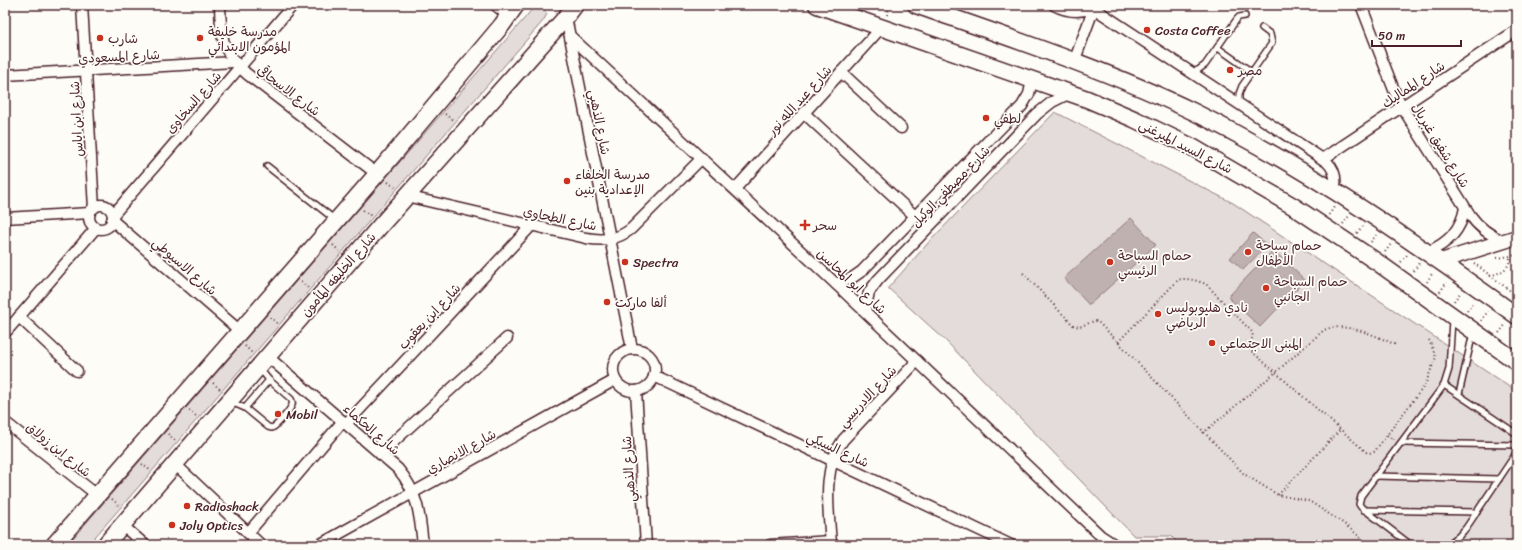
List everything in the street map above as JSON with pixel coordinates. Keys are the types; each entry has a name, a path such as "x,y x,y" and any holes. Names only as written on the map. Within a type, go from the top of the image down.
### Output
{"main road":[{"path":"54,545 323,237 435,106 509,16 529,5"},
{"name":"شارع السيد الميرغنى","path":"818,5 1070,93 1134,119 1192,147 1294,206 1377,262 1473,332 1514,358"},
{"path":"916,5 1074,62 1144,90 1206,118 1254,144 1338,194 1441,261 1515,315"},
{"name":"شارع الخليفه المأمون","path":"104,545 380,225 573,8"},
{"path":"1441,261 1511,240"}],"street":[{"name":"شارع ابن اياس","path":"82,5 92,210"},
{"name":"شارع الاسحاقي","path":"220,5 222,37 226,50 237,65 377,174"},
{"name":"شارع السخاوى","path":"112,218 237,65 293,5"},
{"path":"1054,5 1062,9 1077,12 1092,6"},
{"name":"شارع شفيق غبريال","path":"1361,5 1402,107 1465,208 1475,222 1482,228 1497,238 1511,240"},
{"path":"1074,62 1092,6"},
{"path":"1092,6 1239,105 1324,159 1334,172 1338,194"},
{"name":"شارع الذهبي","path":"573,8 570,36 632,349"},
{"name":"شارع عبد الله نور","path":"735,189 882,28"},
{"name":"شارع المماليك","path":"1324,159 1517,30"},
{"name":"شارع ابو المحاسن","path":"570,36 865,311 1101,536 1115,545"},
{"name":"شارع المسعودي","path":"5,75 237,65"},
{"path":"841,72 901,128"},
{"name":"شارع مصطفي الوكيل","path":"836,284 852,278 862,272 916,217 1022,106 1030,94 1032,80"},
{"name":"شارع مصطفي الوكيل","path":"865,311 868,296 878,280 1037,114 1052,102 1070,93"},
{"path":"804,113 916,217"},
{"name":"شارع الطحاوي","path":"406,196 586,238 610,240 622,236 631,229 702,158"},
{"path":"5,218 92,210 98,206 106,206 111,212 112,218 110,224 104,228 96,228 90,222 92,210"},
{"name":"شارع شفيق غبريال","path":"1421,248 1443,245 1453,236 1460,225 1465,208"},
{"name":"شارع الاسيوطي","path":"112,218 237,334"},
{"name":"شارع ابن يعقوب","path":"248,533 344,422 532,225"},
{"path":"5,333 96,228"},
{"path":"19,317 77,371"},
{"path":"380,454 507,338"},
{"path":"632,349 643,351 652,359 654,365 654,376 650,385 646,388 631,391 622,388 615,380 613,368 614,363 621,354 632,349"},
{"name":"شارع الحكماء","path":"263,361 344,422 404,476 414,492 420,512 422,545"},
{"name":"شارع الادريسي","path":"831,543 828,481 832,461 843,440 918,361"},
{"name":"شارع السبكي","path":"654,376 1011,545"},
{"name":"شارع الانصاري","path":"319,545 615,380"},
{"name":"شارع الذهبي","path":"636,391 646,545"},
{"name":"شارع ابن زولاق","path":"5,422 99,493"},
{"path":"174,464 261,545"},
{"path":"126,520 146,545"},
{"path":"770,545 831,543"}],"lane":[{"path":"491,5 509,16"},
{"path":"1191,72 1203,67 1218,48 1237,19 1245,16"},
{"path":"1239,105 1241,89 1272,43 1270,34 1262,28"},
{"path":"1218,48 1252,72"},
{"path":"267,166 336,221"},
{"path":"1411,545 1364,510 1359,504 1360,496 1444,384 1448,369 1453,316"},
{"path":"1459,394 1473,332"},
{"path":"229,400 245,408 268,427 272,428 276,426 291,407 292,401 291,398 269,380 262,372 263,361"},
{"path":"245,408 269,380"},
{"path":"1444,384 1517,434"},
{"path":"1400,443 1517,445"},
{"path":"1447,545 1463,532 1517,452"},
{"path":"1375,476 1499,479"},
{"path":"1364,510 1477,512"}],"path":[{"path":"435,106 465,130"},
{"path":"377,174 406,196"},
{"path":"1321,225 1338,194"},
{"path":"353,202 380,225"},
{"path":"1336,234 1356,206"},
{"path":"1349,244 1370,215"},
{"path":"1363,253 1384,224"},
{"path":"1377,262 1398,233"},
{"path":"323,237 350,260"},
{"path":"1399,278 1421,248"},
{"path":"1399,278 1421,248"},
{"path":"1494,258 1517,255"},
{"path":"1433,302 1463,277 1490,276 1506,268 1509,265 1510,256"},
{"path":"1475,259 1473,262 1475,264 1517,296"},
{"path":"1419,292 1441,261"},
{"path":"1023,273 1073,325 1079,327 1097,321 1244,474 1278,495 1309,501 1342,523 1370,545"},
{"path":"291,274 318,297"},
{"path":"1453,316 1463,277"},
{"path":"1118,342 1178,280 1184,279 1206,284 1252,332 1253,337 1248,347 1340,430 1369,453 1374,452 1425,385 1436,357 1429,340"},
{"path":"1453,316 1482,291"},
{"path":"1473,332 1496,301"},
{"path":"260,308 287,332"},
{"path":"1492,344 1515,315"},
{"path":"1203,433 1324,330 1330,327 1340,327 1373,334 1396,345"},
{"path":"237,334 263,361"},
{"path":"203,374 229,400"},
{"path":"179,402 207,426"},
{"path":"158,426 186,450"},
{"path":"1278,495 1340,430"},
{"path":"132,455 161,480"},
{"path":"99,493 126,520"}],"shaded area":[{"path":"541,6 547,14 543,21 88,545 67,545 533,8"},
{"name":"نادي هليوبوليس الرياضي","path":"1055,112 1233,203 1517,392 1517,545 1180,545 1171,536 1134,536 945,340 888,288 929,242"},
{"name":"حمام السباحة الرئيسي","path":"1131,218 1156,245 1089,305 1064,278"},
{"name":"حمام سباحة الأطفال","path":"1253,233 1267,245 1243,270 1230,258"},
{"name":"حمام السباحة الجانبي","path":"1273,250 1305,280 1260,327 1228,297"}],"place":[{"name":"Costa Coffee","path":"1147,30"},
{"name":"شارب","path":"100,38"},
{"name":"مدرسة خليفة المؤمون الابتدائي","path":"200,38"},
{"name":"مصر","path":"1230,70"},
{"name":"لطفي","path":"986,118"},
{"name":"مدرسة الخلفاء الإعدادية بنين","path":"567,181"},
{"name":"سحر","path":"805,225"},
{"name":"حمام سباحة الأطفال","path":"1248,252"},
{"name":"Spectra","path":"625,262"},
{"name":"حمام السباحة الرئيسي","path":"1110,262"},
{"name":"حمام السباحة الجانبي","path":"1266,288"},
{"name":"ألفا ماركت","path":"607,302"},
{"name":"نادي هليوبوليس الرياضي","path":"1158,314"},
{"name":"المبنى الاجتماعي","path":"1212,343"},
{"name":"Mobil","path":"278,414"},
{"name":"Radioshack","path":"187,506"},
{"name":"Joly Optics","path":"172,525"}]}
